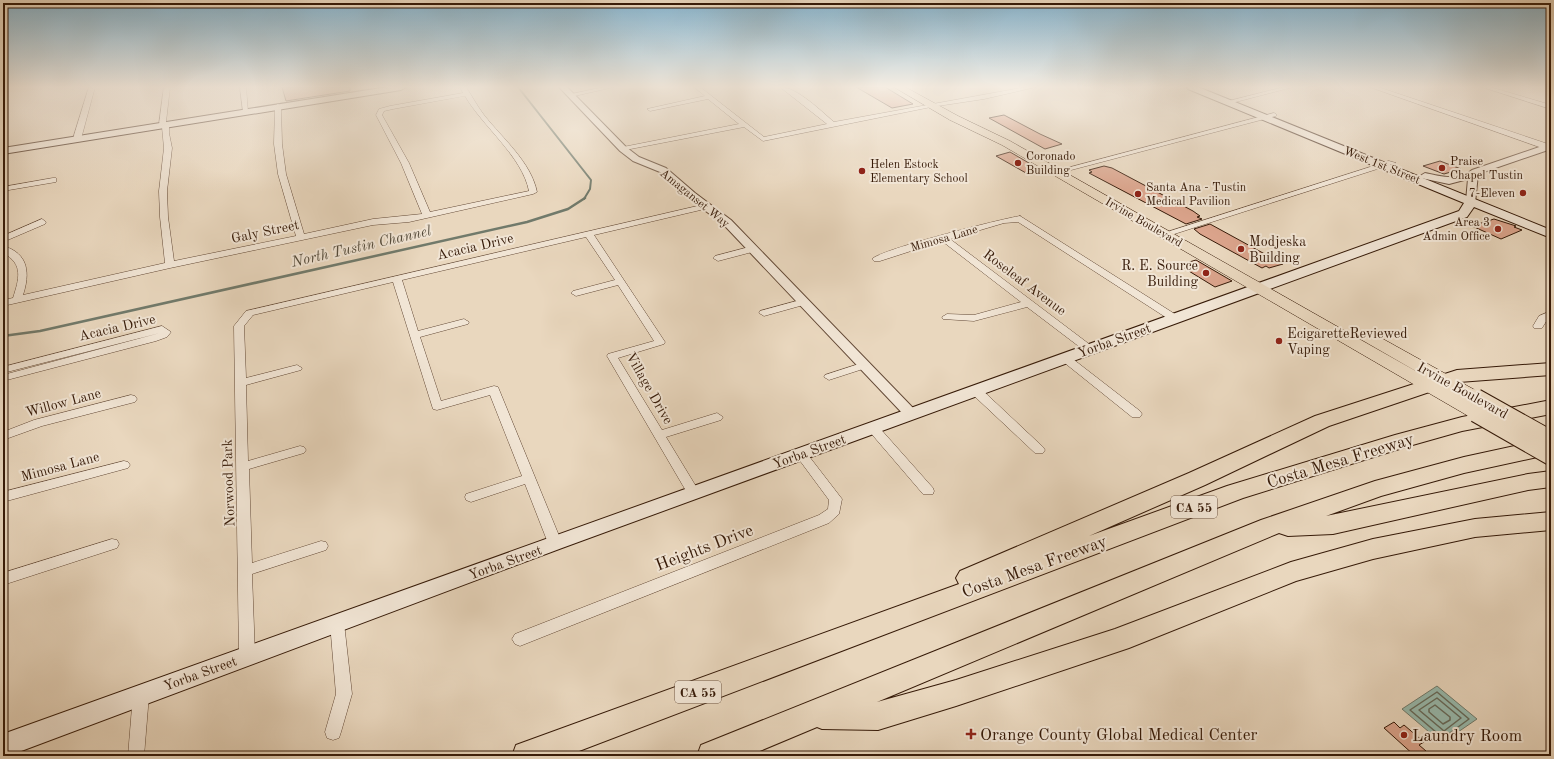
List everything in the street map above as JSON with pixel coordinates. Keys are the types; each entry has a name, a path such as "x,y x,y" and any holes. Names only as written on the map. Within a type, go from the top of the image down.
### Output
{"highway":[{"path":"868,628 983,571 1197,478 1322,421 1457,376 1551,369"},
{"name":"Costa Mesa Freeway","path":"527,756 1235,492 1403,440 1462,424 1551,407"},
{"path":"712,756 1270,527 1375,489 1464,465 1551,446"},
{"path":"1270,527 1333,526 1528,482 1551,479"},
{"path":"814,715 878,716 914,706 1119,640 1291,572 1372,549 1475,528 1551,521"}],"main road":[{"path":"3,151 175,122"},
{"name":"Irvine Boulevard","path":"969,122 1006,143 1062,170 1437,383 1476,398 1551,440"},
{"name":"West 1st Street","path":"1286,122 1471,198 1551,227"},
{"name":"West 1st Street","path":"1388,164 1425,176 1510,217 1551,234"},
{"path":"1463,214 1466,211 1471,198"},
{"name":"Yorba Street","path":"3,746 555,543 1463,214 1490,213 1510,217"},
{"path":"1437,383 1456,401 1551,456"}],"street":[{"path":"76,139 81,122"},
{"path":"278,122 278,144 282,174 299,225 301,237"},
{"path":"383,122 405,163 427,215"},
{"name":"Galy Street","path":"3,303 301,237 373,222 427,215 533,192 533,184 512,154 486,122"},
{"name":"Amaganset Way","path":"597,122 623,149 636,159 663,170 727,222 911,414"},
{"path":"741,122 764,139 846,122"},
{"path":"1062,170 1245,122"},
{"path":"1480,122 1549,146"},
{"path":"164,124 168,148 164,191 164,218 170,265"},
{"path":"623,149 744,125"},
{"path":"1425,176 1449,181 1473,175 1477,171 1549,146"},
{"path":"1171,232 1388,164"},
{"path":"1471,198 1473,175"},
{"path":"3,189 53,180"},
{"name":"Acacia Drive","path":"250,313 706,206"},
{"name":"Mimosa Lane","path":"877,259 892,253 1012,219 1025,221 1174,318"},
{"path":"3,239 42,222"},
{"name":"Village Drive","path":"589,234 619,282 660,342 612,356 694,493"},
{"name":"Roseleaf Avenue","path":"943,238 1089,349"},
{"path":"3,249 17,257 22,264 24,279 18,300"},
{"path":"718,258 753,249"},
{"path":"397,279 437,406 494,390 555,543"},
{"path":"576,293 619,282"},
{"path":"764,313 804,302"},
{"path":"947,317 974,318 1029,303"},
{"name":"Norwood Park","path":"247,656 239,326 250,313"},
{"path":"1538,326 1542,318 1551,314"},
{"path":"415,336 464,322"},
{"name":"Acacia Drive","path":"3,370 153,331 162,329 166,332 163,335 152,339 3,378"},
{"path":"1065,358 1136,414"},
{"path":"829,376 865,365"},
{"path":"240,383 297,368"},
{"path":"975,390 1039,450"},
{"name":"Willow Lane","path":"3,436 38,423 131,399"},
{"name":"Village Drive","path":"660,436 717,417"},
{"path":"873,428 928,491"},
{"path":"242,467 300,450"},
{"name":"Heights Drive","path":"520,639 824,519 834,511 836,499 801,454"},
{"name":"Mimosa Lane","path":"3,497 124,465"},
{"path":"471,497 529,478"},
{"path":"3,580 112,544"},
{"path":"246,570 321,546"},
{"path":"333,732 344,694 337,623"},
{"path":"136,756 141,695"}],"water":[{"path":"1437,686 1477,719 1442,743 1402,709"}],"building":[{"path":"997,122 1018,122 1062,144 1045,149"},
{"name":"Coronado Building","path":"1010,152 1041,170 1026,173 996,156"},
{"name":"Praise Chapel Tustin","path":"1440,161 1461,169 1444,174 1423,166"},
{"name":"Santa Ana - Tustin Medical Pavilion","path":"1104,166 1112,168 1193,211 1200,216 1197,217 1202,219 1186,224 1089,173 1092,172 1089,170"},
{"name":"Area 3 Admin Office","path":"1494,219 1516,226 1514,227 1522,230 1501,239 1472,226"},
{"name":"Modjeska Building","path":"1210,224 1283,264 1269,268 1266,266 1262,268 1200,234 1194,229"},
{"name":"R. E. Source Building","path":"1196,260 1232,281 1215,287 1179,265"},
{"name":"Laundry Room","path":"1394,722 1400,728 1404,725 1424,742 1419,745 1426,751 1419,756 1415,756 1384,728"}],"waterway":[{"name":"North Tustin Channel","path":"546,122 591,180 590,189 584,198"},
{"name":"North Tustin Channel","path":"3,336 40,331 527,222 568,209 584,198"}],"place":[{"name":"Coronado Building","path":"1018,163"},
{"name":"Praise Chapel Tustin","path":"1442,168"},
{"name":"Helen Estock Elementary School","path":"862,171"},
{"name":"7-Eleven","path":"1523,193"},
{"name":"Santa Ana - Tustin Medical Pavilion","path":"1138,194"},
{"name":"Area 3 Admin Office","path":"1498,229"},
{"name":"Modjeska Building","path":"1241,249"},
{"name":"R. E. Source Building","path":"1206,273"},
{"name":"EcigaretteReviewed Vaping","path":"1279,341"},
{"name":"Orange County Global Medical Center","path":"971,734"},
{"name":"Laundry Room","path":"1404,735"}]}
